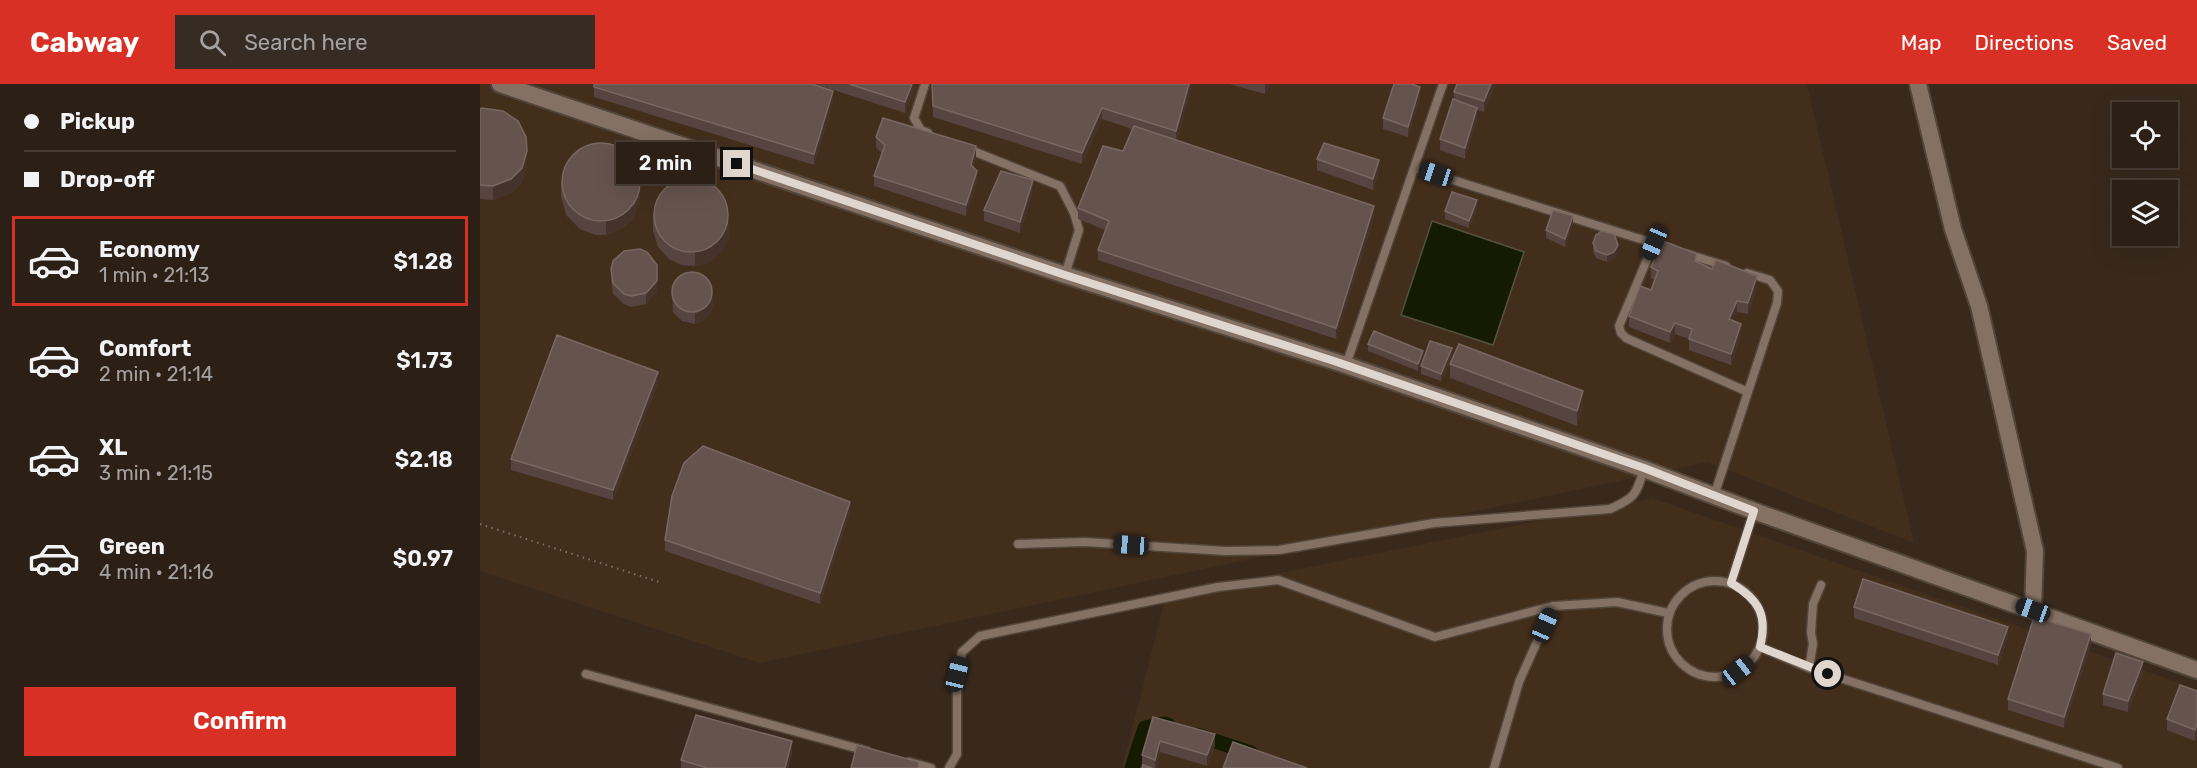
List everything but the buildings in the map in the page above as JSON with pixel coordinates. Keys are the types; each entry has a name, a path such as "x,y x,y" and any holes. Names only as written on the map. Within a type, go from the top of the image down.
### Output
{"street":[{"path":"500,84 1065,275 1346,365 1644,468 1754,511 2197,670"},
{"path":"1918,84 1953,229 1979,306 2032,539 2034,551 2033,610"}],"lane":[{"path":"925,84 914,118 921,130 941,138"},
{"path":"1346,365 1443,84"},
{"path":"961,146 1060,186 1074,213 1079,230 1065,275"},
{"path":"1414,168 1770,280 1778,291 1777,303 1714,496"},
{"path":"1654,243 1619,326 1620,333 1626,338 1748,392"},
{"path":"1018,544 1084,542 1225,551 1279,550 1434,523 1610,509 1630,500 1639,487 1644,468"},
{"path":"1731,583 1754,511"},
{"path":"950,768 957,754 957,674 962,652 980,636 1218,587 1278,580 1435,637 1553,606 1617,602 1668,613"},
{"path":"1720,580 1731,583 1748,593 1757,604 1762,618 1763,633 1760,647 1751,661 1738,671 1722,676 1698,674 1677,660 1669,646 1666,630 1668,613 1676,599 1688,588 1703,581 1720,580"},
{"path":"1809,668 1813,644 1812,604 1821,585"},
{"path":"1494,768 1519,682 1553,606"},
{"path":"1760,647 1809,668 2118,768"},
{"path":"586,674 874,752"},
{"path":"897,759 932,768"}],"path":[{"path":"480,524 662,583"}],"shaded area":[{"path":"480,84 1807,84 1914,543 1708,462 760,663 480,571"},
{"path":"1432,221 1524,252 1493,345 1401,315"},
{"path":"1652,498 2197,689 2197,768 1122,768 1166,596"}],"waterway":[{"path":"1132,768 1145,728 1168,725"},
{"path":"1197,735 1251,753"}],"route":[{"path":"737,164 1065,275 1334,361 1644,468 1754,511 1731,583 1748,593 1757,604 1762,618 1763,633 1760,647 1828,674"}]}
